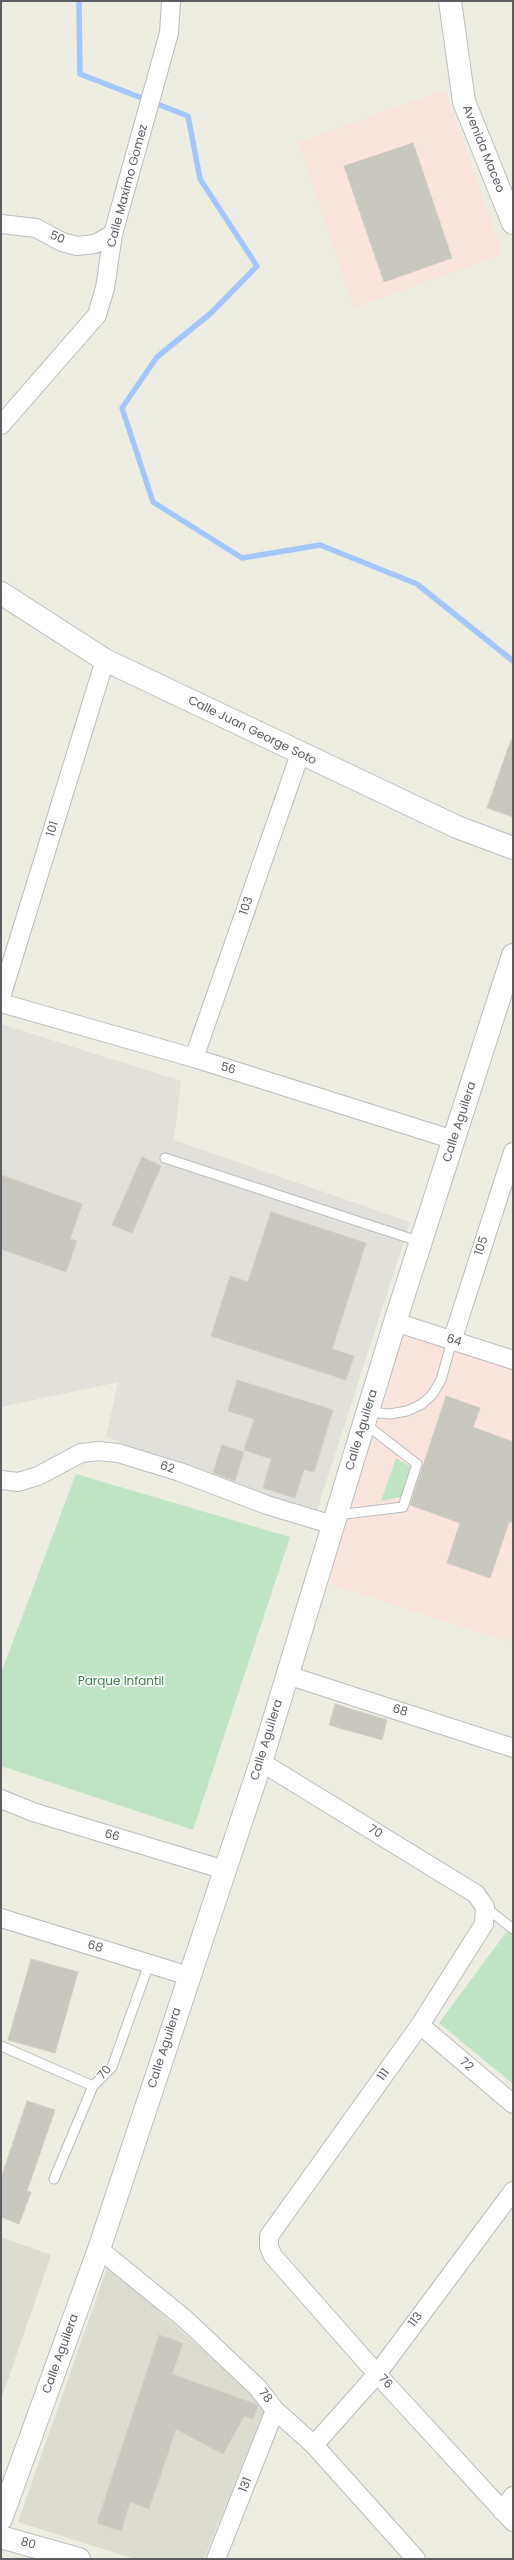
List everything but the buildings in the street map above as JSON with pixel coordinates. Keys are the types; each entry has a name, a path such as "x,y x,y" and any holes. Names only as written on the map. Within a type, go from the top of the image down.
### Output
{"main road":[{"name":"Avenida Maceo","path":"450,1 464,102 513,223"},
{"name":"Calle Juan George Soto","path":"1,593 105,660 300,754 457,827 513,848"},
{"name":"Calle Aguilera","path":"1,2519 99,2249 261,1762 366,1417 513,955"},
{"name":"80","path":"1,2537 65,2557"}],"street":[{"name":"Calle Maximo Gomez","path":"1,425 97,315 105,288 113,234 169,32 171,1"},
{"name":"50","path":"1,224 36,228 62,242 77,246 95,244 113,234"},
{"name":"101","path":"1,997 105,660"},
{"name":"103","path":"194,1058 300,754"},
{"name":"56","path":"1,1003 194,1058 454,1140"},
{"name":"105","path":"452,1341 513,1152"},
{"name":"64","path":"396,1322 513,1360"},
{"name":"62","path":"1,1480 18,1482 38,1476 81,1453 99,1451 118,1453 180,1472 267,1505 334,1520"},
{"name":"68","path":"287,1675 513,1748"},
{"name":"70","path":"261,1762 476,1894 485,1907"},
{"name":"66","path":"1,1799 34,1812 225,1870"},
{"name":"111","path":"269,2236 420,2025 484,1924 485,1907"},
{"name":"68","path":"2,1922 189,1976"},
{"name":"72","path":"420,2025 513,2104"},
{"name":"113","path":"314,2445 377,2374 513,2191"},
{"name":"76","path":"269,2236 269,2247 273,2256 377,2374 507,2516"},
{"name":"78","path":"99,2249 185,2319 258,2388 276,2410 314,2445 416,2559"},
{"name":"131","path":"216,2559 276,2410"},
{"path":"507,2516 513,2496"}],"lane":[{"path":"165,1158 421,1242"},
{"path":"366,1417 407,1411 422,1404 432,1395 441,1380 452,1341"},
{"path":"334,1520 403,1507 418,1464 366,1417"},
{"path":"485,1907 513,1929"},
{"name":"70","path":"1,2046 93,2086 112,2067 149,1964"},
{"path":"54,2179 93,2086"}],"shaded area":[{"path":"445,90 503,254 354,308 298,142"},
{"path":"1,1024 181,1081 174,1140 410,1222 315,1516 106,1437 118,1382 1,1407"},
{"path":"402,1321 513,1360 513,1643 323,1582"},
{"path":"1,2237 51,2255 1,2400"},
{"path":"108,2265 266,2407 204,2559 135,2559 18,2522"}],"green space":[{"path":"396,1458 411,1467 401,1497 381,1501"},
{"name":"Parque Infantil","path":"76,1474 290,1537 193,1830 1,1766 1,1673"},
{"path":"513,1923 513,2084 439,2023"}],"waterway":[{"path":"79,1 80,74 188,116 200,179 257,266 211,313 157,357 122,408 153,502 242,558 320,545 417,584 513,661"}]}
